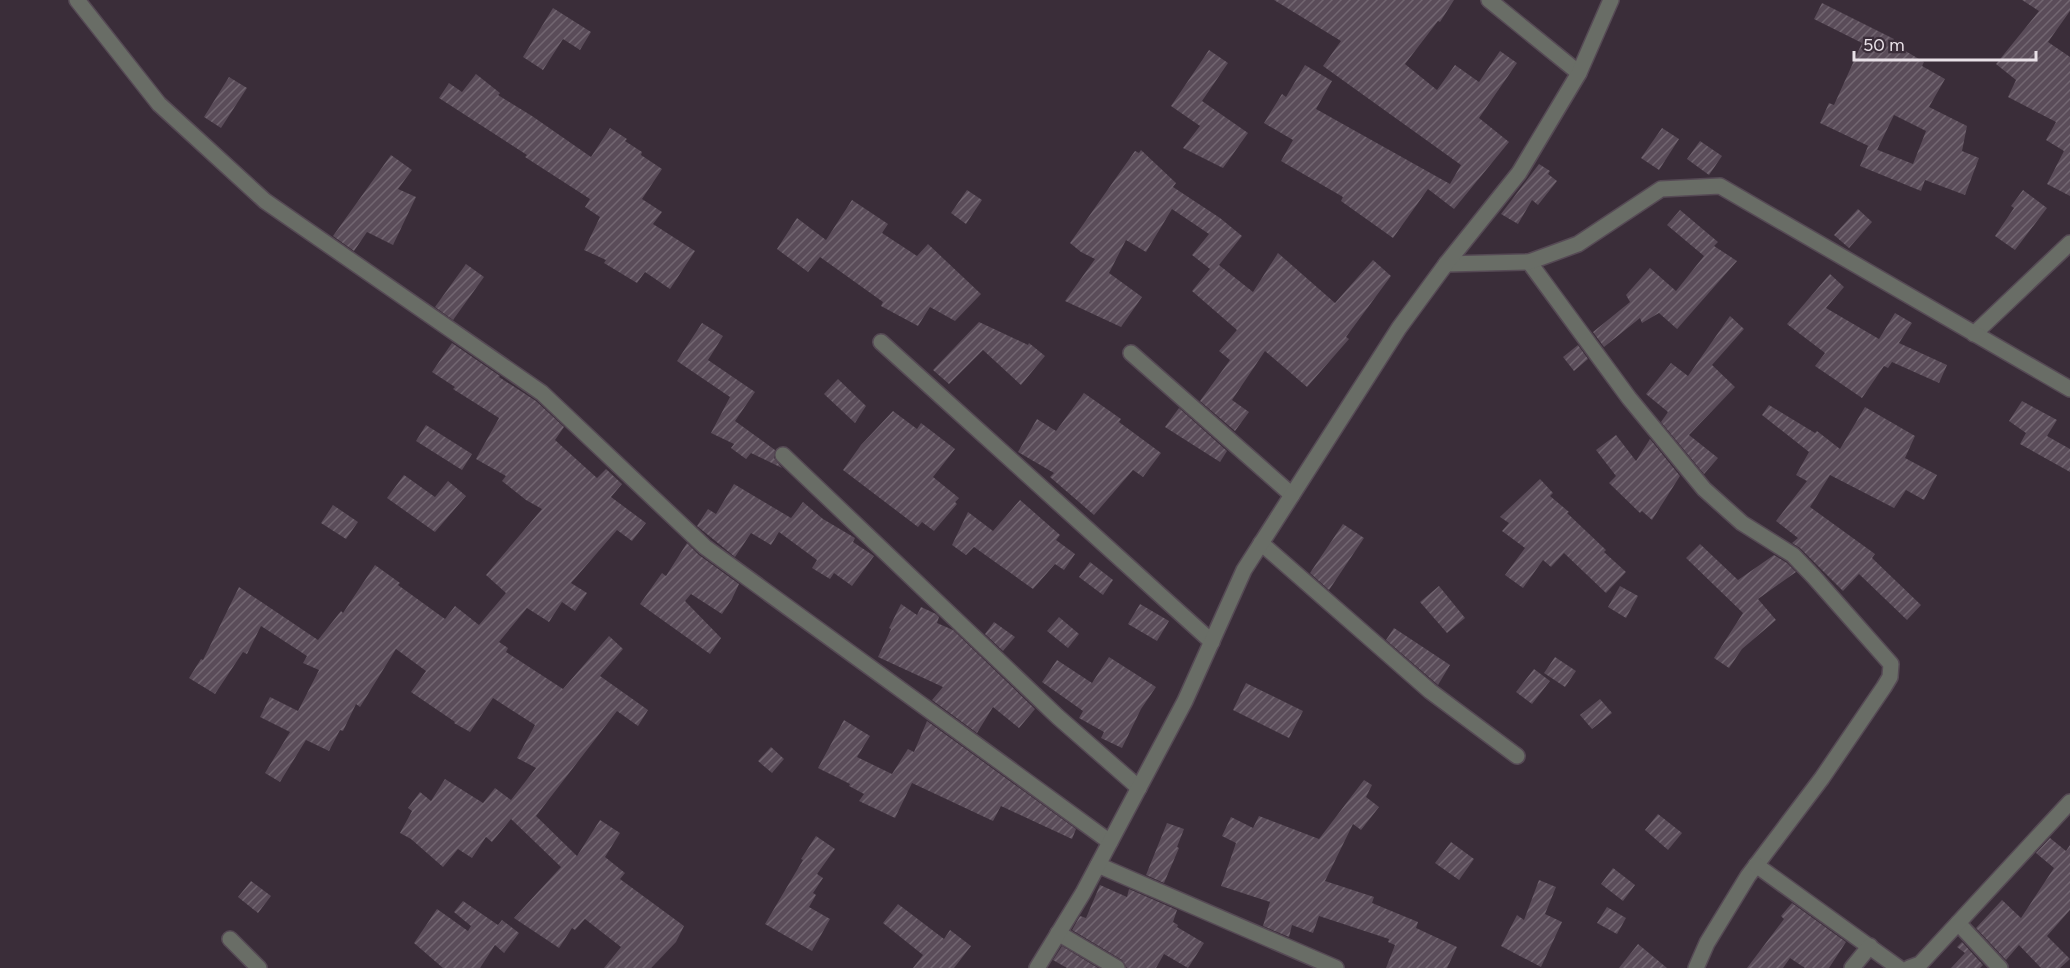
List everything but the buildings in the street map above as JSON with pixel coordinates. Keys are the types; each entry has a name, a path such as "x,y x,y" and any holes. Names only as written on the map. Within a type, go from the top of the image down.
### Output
{"street":[{"path":"77,0 159,104 265,201 542,393 705,547 1110,842"},
{"path":"1489,0 1579,73"},
{"path":"1037,968 1098,865 1185,701 1244,570 1399,328 1446,264 1519,173 1579,73 1611,0"},
{"path":"1446,264 1529,262 1578,244 1661,189 1720,186 2070,389"},
{"path":"1974,334 2070,243"},
{"path":"1529,262 1629,398 1704,489 1742,523 1793,555 1891,664 1890,677 1884,687 1822,778 1748,876 1707,943 1696,968"},
{"path":"881,342 1212,642"},
{"path":"1131,352 1292,495"},
{"path":"783,455 1058,717 1139,788"},
{"path":"1261,543 1430,691 1517,756"},
{"path":"1909,968 1920,964 2070,802"},
{"path":"1098,865 1336,968"},
{"path":"1756,866 1899,968"},
{"path":"1958,923 2000,968"},
{"path":"1058,933 1117,968"},
{"path":"230,939 259,968"},
{"path":"1852,968 1870,946"}]}
